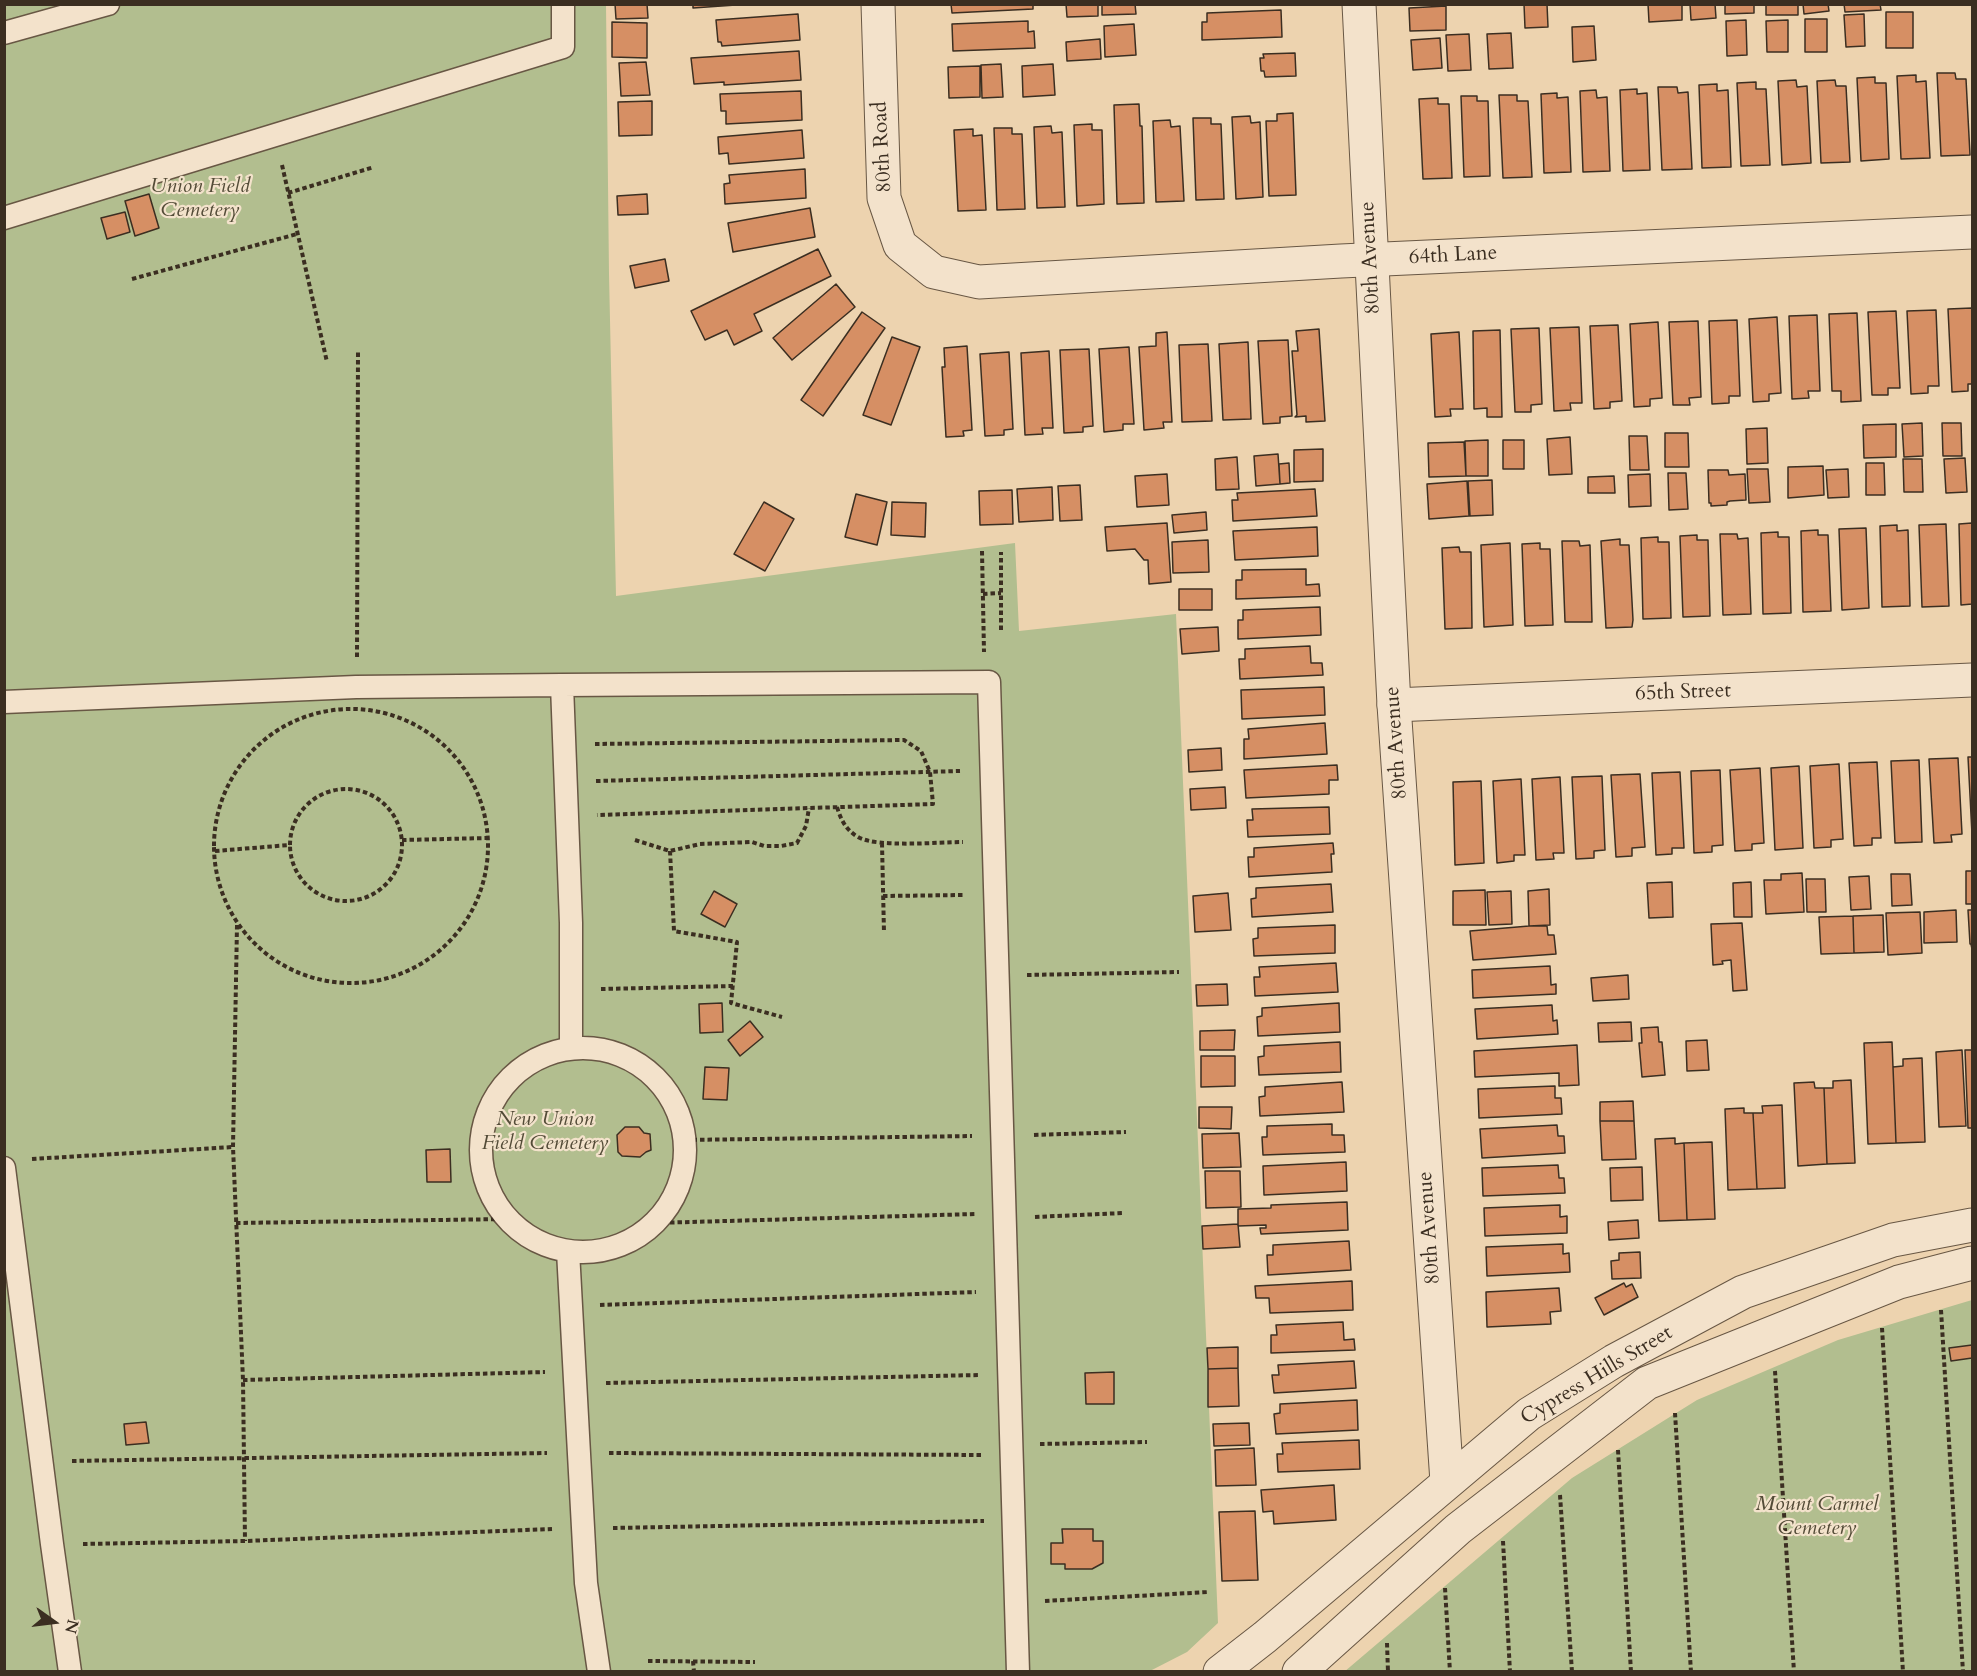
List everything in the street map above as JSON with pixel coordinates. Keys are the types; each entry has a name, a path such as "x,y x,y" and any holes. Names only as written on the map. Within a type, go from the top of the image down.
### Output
{"street":[{"name":"80th Road","path":"878,4 884,198 900,245 934,272"},
{"name":"80th Avenue","path":"1359,4 1394,705 1447,1482"},
{"name":"64th Lane","path":"934,272 980,282 1371,260 1972,232"},
{"name":"65th Street","path":"1394,705 1972,680"},
{"name":"Cypress Hills Street","path":"1220,1671 1265,1637 1529,1414 1614,1361 1743,1292 1893,1240 1972,1225"},
{"name":"Cypress Hills Street","path":"1299,1671 1458,1529 1647,1383 1899,1282 1972,1263"}],"lane":[{"path":"4,33 108,4"},
{"path":"4,218 562,47 562,4"},
{"path":"4,702 356,687 989,682 1018,1671"},
{"path":"562,685 571,923 571,1048"},
{"path":"571,1048 604,1049 634,1061 660,1081 677,1109 685,1140 683,1171 673,1199 655,1223 629,1242 600,1251 568,1251 535,1241 507,1219 490,1192 481,1161 483,1129 494,1099 514,1074 540,1057 571,1048"},
{"path":"4,1168 70,1671"},
{"path":"568,1251 586,1583 599,1671"}],"path":[{"path":"275,135 327,362"},
{"path":"288,194 374,167"},
{"path":"132,279 297,234"},
{"path":"356,687 358,352"},
{"path":"982,551 985,682"},
{"path":"1001,552 1001,630"},
{"path":"983,594 1000,593"},
{"path":"331,710 376,711 420,726 455,756 479,794 489,838 484,882 466,924 435,956 395,978 351,985 308,978 268,957 237,925 218,882 215,850 214,837 225,791 250,753 287,724 331,710"},
{"path":"563,744 904,740 921,751 930,772 933,804 566,816"},
{"path":"565,782 991,771"},
{"path":"354,789 372,795 387,806 398,822 402,840 401,858 394,875 382,889 367,898 349,902 331,899 314,892 301,879 293,863 290,845 294,826 303,809 317,797 334,790 354,789"},
{"path":"837,807 842,823 859,838 882,843 994,842"},
{"path":"635,840 670,850 700,844 752,842 764,846 781,846 797,843 806,826 809,808"},
{"path":"402,840 489,838"},
{"path":"882,843 884,933"},
{"path":"215,850 290,845"},
{"path":"670,850 674,931 737,942 731,1003 782,1017"},
{"path":"883,896 995,894"},
{"path":"237,925 233,1147 243,1380 245,1541"},
{"path":"997,976 1179,972"},
{"path":"571,990 733,986"},
{"path":"685,1140 1126,1132"},
{"path":"27,1159 233,1147"},
{"path":"655,1223 1123,1213"},
{"path":"236,1223 507,1219"},
{"path":"572,1306 1007,1290"},
{"path":"1941,1310 1963,1671"},
{"path":"1882,1327 1903,1671"},
{"path":"1775,1367 1794,1671"},
{"path":"243,1380 1009,1374"},
{"path":"1676,1413 1691,1671"},
{"path":"41,1461 579,1452 1011,1450 1148,1442"},
{"path":"1618,1450 1631,1671"},
{"path":"1559,1488 1572,1671"},
{"path":"52,1544 245,1541 583,1528 1014,1520"},
{"path":"1502,1537 1510,1671"},
{"path":"1445,1587 1450,1671"},
{"path":"1016,1603 1209,1592"},
{"path":"1386,1636 1388,1671"},
{"path":"648,1661 755,1662"},
{"path":"693,1661 694,1671"}],"green space":[{"name":"New Union Field Cemetery","path":"5,5 606,5 616,596 1015,543 1019,631 1176,614 1218,1623 1187,1652 1148,1672 5,1672"},
{"name":"Mount Carmel Cemetery","path":"1972,1300 1972,1671 1344,1672 1572,1478 1697,1400 1838,1340"}],"building":[{"path":"615,4 647,4 648,18 616,19"},
{"path":"693,4 750,4 693,8"},
{"path":"951,4 1033,4 1033,9 952,13"},
{"path":"1066,4 1098,4 1098,16 1067,17"},
{"path":"1102,4 1135,4 1136,14 1102,15"},
{"path":"1524,4 1547,4 1548,27 1525,28"},
{"path":"1648,4 1682,4 1682,20 1649,22"},
{"path":"1690,4 1715,4 1716,18 1691,20"},
{"path":"1725,4 1754,4 1754,13 1725,14"},
{"path":"1766,4 1798,4 1798,15 1766,15"},
{"path":"1803,4 1828,4 1829,11 1804,14"},
{"path":"1844,4 1880,4 1881,10 1845,12"},
{"path":"1446,6 1446,30 1410,31 1409,8"},
{"path":"1281,10 1282,37 1202,40 1202,22 1207,22 1207,13"},
{"path":"1886,12 1913,12 1913,48 1886,48"},
{"path":"798,14 800,40 722,46 721,42 718,42 716,20"},
{"path":"1864,14 1865,46 1846,47 1844,15"},
{"path":"1805,19 1827,19 1827,52 1805,52"},
{"path":"1746,20 1747,55 1727,56 1726,21"},
{"path":"1788,20 1788,52 1767,52 1766,21"},
{"path":"1028,21 1028,32 1034,31 1035,48 953,51 952,24"},
{"path":"612,22 647,23 647,58 612,57"},
{"path":"1134,24 1136,55 1105,57 1104,26"},
{"path":"1594,26 1596,60 1573,62 1572,27"},
{"path":"1511,33 1513,68 1489,69 1487,34"},
{"path":"1469,34 1471,70 1448,71 1446,35"},
{"path":"1440,38 1442,68 1413,70 1411,40"},
{"path":"1100,39 1101,59 1067,61 1066,42"},
{"path":"799,51 801,80 724,85 724,82 694,84 691,58"},
{"path":"1295,53 1296,76 1265,77 1264,71 1261,71 1260,58 1264,58 1263,54"},
{"path":"646,62 650,95 621,96 619,63"},
{"path":"1001,64 1003,97 982,98 981,65"},
{"path":"1053,64 1055,95 1023,97 1022,66"},
{"path":"980,66 980,97 949,98 948,67"},
{"path":"1937,73 1955,73 1956,79 1966,79 1970,155 1941,156"},
{"path":"1916,75 1916,82 1926,81 1930,158 1901,159 1897,76"},
{"path":"1875,77 1875,83 1886,83 1889,159 1861,161 1857,78"},
{"path":"1796,80 1797,87 1807,86 1811,163 1782,165 1778,81"},
{"path":"1835,80 1836,86 1846,86 1850,162 1821,163 1817,81"},
{"path":"1756,82 1756,89 1766,89 1770,165 1741,166 1737,83"},
{"path":"1717,84 1717,91 1728,90 1731,167 1702,168 1699,85"},
{"path":"1658,87 1677,87 1678,93 1688,92 1692,169 1662,170"},
{"path":"1637,89 1637,94 1647,93 1650,170 1623,171 1620,90"},
{"path":"1596,90 1597,98 1607,97 1610,171 1583,172 1580,91"},
{"path":"801,91 802,120 726,124 726,111 721,111 720,94"},
{"path":"1557,93 1557,98 1568,97 1571,172 1544,173 1541,94"},
{"path":"1499,95 1517,95 1517,101 1528,101 1532,177 1503,178"},
{"path":"1461,96 1477,96 1477,101 1488,101 1490,176 1464,177"},
{"path":"1438,98 1438,104 1449,104 1452,178 1423,179 1419,99"},
{"path":"652,101 652,135 619,136 618,102"},
{"path":"1139,104 1140,126 1142,126 1144,203 1117,204 1114,105"},
{"path":"1293,113 1296,195 1269,196 1266,121 1277,121 1277,114"},
{"path":"1250,116 1251,123 1260,122 1263,197 1236,199 1232,117"},
{"path":"1193,118 1211,118 1211,124 1221,124 1224,199 1196,200"},
{"path":"1170,120 1171,127 1180,126 1184,201 1156,202 1153,121"},
{"path":"1092,124 1092,130 1102,130 1104,204 1077,206 1074,125"},
{"path":"1051,126 1052,133 1062,132 1065,207 1037,208 1034,127"},
{"path":"994,128 1012,128 1012,134 1022,134 1025,209 997,210"},
{"path":"973,129 973,136 982,135 986,210 958,211 954,130"},
{"path":"802,130 804,158 729,164 728,153 719,154 718,137"},
{"path":"805,169 806,198 725,204 724,184 730,183 729,175"},
{"path":"149,194 159,228 135,236 125,201"},
{"path":"647,194 648,214 618,215 617,196"},
{"path":"810,208 815,237 733,252 728,223"},
{"path":"125,212 130,232 107,239 101,218"},
{"path":"818,249 831,276 754,314 762,331 734,345 727,330 705,340 691,311"},
{"path":"665,259 669,281 635,288 630,266"},
{"path":"836,284 855,307 792,360 773,338"},
{"path":"1972,308 1972,384 1968,384 1968,391 1952,392 1948,309"},
{"path":"1936,310 1939,386 1928,386 1928,393 1911,394 1907,311"},
{"path":"1896,311 1900,388 1888,388 1888,395 1872,395 1868,312"},
{"path":"862,312 885,328 823,416 801,400"},
{"path":"1857,313 1861,401 1841,402 1841,391 1832,391 1829,314"},
{"path":"1817,315 1820,391 1808,391 1809,398 1792,399 1789,316"},
{"path":"1777,317 1781,393 1769,394 1769,401 1753,402 1749,319"},
{"path":"1737,320 1740,396 1729,396 1729,403 1712,404 1709,321"},
{"path":"1698,321 1701,397 1689,398 1690,405 1673,405 1669,322"},
{"path":"1658,322 1662,398 1650,399 1650,406 1634,407 1630,324"},
{"path":"1618,325 1622,401 1610,402 1610,408 1594,409 1590,326"},
{"path":"1579,327 1582,403 1570,403 1571,410 1554,411 1550,328"},
{"path":"1539,328 1542,404 1531,405 1531,412 1515,412 1511,329"},
{"path":"1319,329 1325,421 1306,422 1306,416 1295,417 1297,415 1292,351 1298,351 1296,331"},
{"path":"1500,330 1502,417 1487,417 1487,408 1474,409 1473,331"},
{"path":"1167,332 1172,422 1163,422 1164,428 1144,430 1139,347 1156,346 1156,333"},
{"path":"1459,332 1463,409 1450,409 1451,416 1435,417 1431,334"},
{"path":"892,337 920,347 891,425 863,415"},
{"path":"1288,340 1292,416 1280,417 1280,423 1263,424 1258,341"},
{"path":"1248,342 1251,419 1223,420 1219,344"},
{"path":"1208,344 1212,421 1182,422 1179,345"},
{"path":"967,346 972,430 963,431 964,436 946,437 942,367 945,367 944,348"},
{"path":"1129,347 1134,424 1123,424 1123,430 1104,432 1099,349"},
{"path":"1089,349 1093,426 1083,427 1083,432 1064,433 1060,350"},
{"path":"1049,351 1053,428 1042,428 1043,434 1025,435 1021,353"},
{"path":"1009,352 1013,429 1004,430 1004,435 985,436 980,354"},
{"path":"1922,423 1923,456 1904,457 1902,424"},
{"path":"1942,423 1961,423 1962,456 1943,456"},
{"path":"1896,424 1896,457 1864,458 1863,425"},
{"path":"1767,428 1768,463 1747,464 1746,429"},
{"path":"1665,433 1688,433 1689,467 1665,467"},
{"path":"1629,436 1647,436 1649,470 1630,470"},
{"path":"1570,437 1572,474 1549,475 1547,439"},
{"path":"1488,440 1488,476 1466,476 1465,441"},
{"path":"1503,440 1524,440 1524,469 1503,469"},
{"path":"1464,442 1466,476 1429,477 1428,443"},
{"path":"1323,449 1323,481 1294,482 1294,450"},
{"path":"1278,454 1280,484 1256,486 1254,456"},
{"path":"1237,457 1239,489 1216,490 1215,459"},
{"path":"1965,458 1967,492 1946,493 1944,459"},
{"path":"1903,459 1922,459 1923,492 1904,492"},
{"path":"1289,463 1290,483 1280,484 1279,464"},
{"path":"1866,463 1884,463 1885,495 1866,495"},
{"path":"1823,466 1824,495 1788,498 1788,467"},
{"path":"1747,469 1768,469 1770,502 1749,503"},
{"path":"1848,469 1849,497 1828,498 1826,470"},
{"path":"1708,470 1728,470 1729,475 1745,474 1746,500 1711,506"},
{"path":"1668,473 1686,473 1688,509 1669,510"},
{"path":"1167,474 1169,505 1137,507 1135,476"},
{"path":"1650,474 1651,506 1629,507 1628,475"},
{"path":"1614,476 1615,493 1588,493 1588,477"},
{"path":"1492,480 1493,515 1470,516 1468,481"},
{"path":"1467,481 1469,516 1429,519 1427,484"},
{"path":"1080,485 1082,520 1060,521 1058,486"},
{"path":"1052,487 1053,520 1019,522 1017,489"},
{"path":"1315,489 1317,516 1233,521 1232,500 1238,500 1237,493"},
{"path":"1012,490 1013,524 980,525 979,491"},
{"path":"856,494 887,502 877,545 845,537"},
{"path":"764,502 794,519 765,571 734,554"},
{"path":"892,502 926,503 925,537 891,535"},
{"path":"1206,512 1207,530 1174,533 1172,515"},
{"path":"1167,523 1171,582 1149,584 1148,560 1144,560 1135,549 1107,551 1105,527"},
{"path":"1972,523 1972,604 1961,605 1959,524"},
{"path":"1946,524 1949,606 1922,607 1919,525"},
{"path":"1897,525 1897,531 1908,530 1910,606 1882,607 1880,526"},
{"path":"1317,527 1318,556 1235,560 1233,531"},
{"path":"1866,528 1869,608 1842,610 1839,529"},
{"path":"1818,530 1818,535 1828,535 1831,611 1803,612 1801,531"},
{"path":"1778,532 1778,537 1789,537 1791,613 1763,614 1761,533"},
{"path":"1720,534 1737,534 1738,539 1748,538 1751,614 1723,615"},
{"path":"1697,535 1697,540 1708,540 1710,616 1683,617 1680,536"},
{"path":"1658,537 1658,542 1669,542 1671,618 1643,619 1641,538"},
{"path":"1620,539 1620,545 1629,545 1632,627 1606,628 1601,541"},
{"path":"1208,540 1209,572 1173,573 1172,542"},
{"path":"1562,541 1579,541 1580,546 1590,545 1592,622 1565,622"},
{"path":"1510,543 1513,625 1484,627 1481,545"},
{"path":"1540,543 1540,549 1550,549 1553,625 1525,626 1522,544"},
{"path":"1459,547 1460,552 1471,552 1472,628 1445,629 1442,548"},
{"path":"1306,569 1306,585 1319,584 1320,596 1236,599 1236,580 1242,580 1242,570"},
{"path":"1179,589 1212,589 1212,610 1179,610"},
{"path":"1320,607 1321,635 1238,639 1238,620 1243,620 1243,610"},
{"path":"1218,627 1219,651 1182,654 1180,629"},
{"path":"1310,646 1311,663 1322,663 1323,675 1240,679 1239,659 1245,659 1245,649"},
{"path":"1324,687 1325,715 1242,719 1241,690"},
{"path":"1325,723 1327,754 1244,759 1244,739 1249,739 1248,729"},
{"path":"1221,748 1222,770 1189,772 1188,750"},
{"path":"1968,757 1972,757 1972,834"},
{"path":"1958,758 1962,834 1951,835 1952,842 1934,843 1929,759"},
{"path":"1919,760 1922,842 1895,843 1891,761"},
{"path":"1877,762 1881,838 1872,838 1872,845 1854,846 1849,763"},
{"path":"1839,764 1843,839 1831,840 1831,847 1814,848 1810,766"},
{"path":"1337,765 1338,780 1329,780 1329,794 1246,798 1244,770"},
{"path":"1799,766 1803,848 1775,850 1771,768"},
{"path":"1760,768 1764,843 1752,844 1752,850 1735,851 1730,770"},
{"path":"1720,770 1723,845 1712,846 1712,852 1694,853 1691,771"},
{"path":"1680,772 1684,848 1672,848 1672,854 1656,855 1652,773"},
{"path":"1640,774 1645,847 1632,848 1632,856 1616,857 1611,775"},
{"path":"1602,776 1605,850 1594,851 1594,858 1576,859 1572,777"},
{"path":"1560,777 1564,853 1553,853 1554,859 1536,860 1532,779"},
{"path":"1521,779 1525,855 1514,855 1514,861 1497,863 1493,781"},
{"path":"1481,781 1484,863 1455,865 1453,782"},
{"path":"1225,787 1226,808 1191,810 1190,789"},
{"path":"1329,807 1330,834 1248,837 1247,820 1253,820 1252,809"},
{"path":"1333,843 1332,872 1249,877 1248,857 1254,857 1254,848"},
{"path":"1966,871 1972,871 1972,904 1966,904"},
{"path":"1802,873 1804,912 1766,914 1764,880 1781,880 1781,874"},
{"path":"1891,874 1910,874 1912,905 1892,906"},
{"path":"1869,876 1871,909 1851,910 1849,877"},
{"path":"1806,879 1825,879 1826,912 1807,912"},
{"path":"1672,882 1673,917 1649,918 1647,883"},
{"path":"1751,882 1752,917 1734,917 1733,883"},
{"path":"1331,884 1333,912 1252,917 1251,899 1256,898 1256,888"},
{"path":"1549,889 1550,925 1529,926 1528,891"},
{"path":"1485,890 1486,925 1453,925 1453,891"},
{"path":"714,891 737,904 725,927 701,914"},
{"path":"1511,891 1512,924 1489,925 1487,892"},
{"path":"1228,893 1231,930 1195,932 1193,896"},
{"path":"1956,910 1957,942 1924,943 1924,912"},
{"path":"1968,910 1972,910 1972,949 1970,944"},
{"path":"1920,912 1922,953 1888,955 1886,913"},
{"path":"1883,915 1884,952 1854,953 1853,916"},
{"path":"1853,916 1854,953 1821,954 1819,917"},
{"path":"1742,923 1747,990 1733,991 1731,960 1713,965 1711,924"},
{"path":"1335,925 1335,953 1254,956 1253,939 1258,938 1258,928"},
{"path":"1547,926 1548,935 1554,935 1556,954 1473,960 1470,931"},
{"path":"1336,963 1338,992 1255,996 1254,977 1260,977 1259,967"},
{"path":"1550,966 1551,985 1556,984 1556,994 1473,998 1472,970"},
{"path":"1628,975 1629,999 1593,1001 1591,978"},
{"path":"1227,984 1228,1005 1197,1006 1196,985"},
{"path":"722,1003 723,1032 700,1033 699,1004"},
{"path":"1339,1003 1340,1032 1258,1036 1257,1017 1262,1016 1262,1008"},
{"path":"1552,1005 1553,1021 1557,1020 1558,1034 1477,1039 1475,1009"},
{"path":"750,1021 763,1037 740,1056 728,1040"},
{"path":"1631,1022 1632,1041 1599,1042 1598,1023"},
{"path":"1658,1027 1665,1075 1642,1077 1639,1043 1642,1043 1641,1028"},
{"path":"1235,1030 1234,1050 1200,1050 1200,1031"},
{"path":"1707,1040 1709,1070 1687,1071 1686,1041"},
{"path":"1340,1042 1341,1072 1259,1075 1258,1057 1264,1056 1264,1046"},
{"path":"1892,1042 1896,1143 1868,1144 1864,1043"},
{"path":"1577,1045 1579,1085 1559,1086 1559,1073 1475,1077 1474,1051"},
{"path":"1962,1050 1966,1126 1939,1127 1936,1052"},
{"path":"1965,1050 1972,1050 1972,1128 1968,1128"},
{"path":"1201,1056 1235,1056 1235,1086 1201,1087"},
{"path":"1922,1058 1925,1142 1896,1143 1893,1067 1903,1066 1903,1059"},
{"path":"705,1067 729,1068 727,1100 703,1099"},
{"path":"1851,1080 1855,1163 1827,1164 1824,1088 1833,1088 1833,1081"},
{"path":"1342,1082 1344,1112 1260,1116 1259,1097 1265,1096 1265,1087"},
{"path":"1814,1082 1815,1088 1824,1088 1827,1164 1798,1166 1794,1083"},
{"path":"1555,1086 1555,1098 1561,1098 1562,1114 1479,1118 1478,1089"},
{"path":"1633,1101 1634,1121 1600,1121 1600,1102"},
{"path":"1782,1105 1785,1188 1757,1189 1753,1113 1763,1113 1762,1106"},
{"path":"1199,1107 1232,1107 1231,1129 1199,1128"},
{"path":"1744,1108 1744,1113 1753,1113 1757,1189 1728,1190 1725,1109"},
{"path":"1600,1121 1634,1121 1636,1159 1602,1160"},
{"path":"1332,1124 1332,1135 1344,1135 1345,1152 1263,1155 1262,1137 1267,1137 1267,1126"},
{"path":"1557,1125 1558,1136 1564,1136 1565,1153 1482,1158 1480,1129"},
{"path":"625,1127 639,1127 644,1133 650,1134 651,1150 640,1157 622,1156 618,1152 617,1135"},
{"path":"1239,1133 1241,1167 1203,1168 1202,1134"},
{"path":"1675,1138 1675,1144 1684,1143 1687,1220 1659,1221 1655,1139"},
{"path":"1712,1142 1715,1219 1687,1220 1684,1143"},
{"path":"450,1149 451,1182 427,1182 426,1150"},
{"path":"1346,1162 1347,1191 1264,1195 1263,1166"},
{"path":"1558,1165 1559,1178 1564,1178 1565,1193 1483,1196 1482,1168"},
{"path":"1642,1167 1643,1200 1611,1201 1610,1168"},
{"path":"1205,1171 1240,1171 1241,1207 1206,1208"},
{"path":"1347,1202 1348,1230 1261,1234 1260,1228 1266,1228 1266,1225 1238,1226 1238,1209 1271,1208 1271,1205"},
{"path":"1560,1205 1560,1217 1567,1216 1567,1233 1485,1236 1484,1208"},
{"path":"1638,1220 1639,1238 1609,1240 1608,1222"},
{"path":"1238,1224 1240,1247 1203,1249 1202,1226"},
{"path":"1349,1241 1351,1270 1268,1275 1267,1255 1273,1255 1273,1245"},
{"path":"1563,1244 1563,1254 1569,1253 1570,1272 1487,1276 1486,1247"},
{"path":"1640,1252 1641,1278 1612,1279 1611,1261 1619,1260 1619,1253"},
{"path":"1352,1281 1353,1310 1270,1313 1269,1298 1256,1298 1255,1286"},
{"path":"1624,1283 1626,1287 1632,1284 1638,1297 1604,1315 1595,1298"},
{"path":"1559,1288 1561,1311 1550,1312 1551,1324 1487,1327 1486,1292"},
{"path":"1343,1322 1344,1340 1354,1339 1355,1350 1271,1353 1271,1335 1277,1335 1276,1325"},
{"path":"1972,1345 1972,1358 1951,1361 1949,1348"},
{"path":"1238,1347 1238,1368 1208,1369 1207,1348"},
{"path":"1354,1361 1356,1388 1274,1393 1272,1375 1279,1375 1278,1365"},
{"path":"1238,1368 1239,1406 1208,1407 1208,1369"},
{"path":"1114,1372 1114,1404 1086,1404 1085,1373"},
{"path":"1357,1400 1358,1430 1276,1434 1274,1414 1280,1413 1280,1404"},
{"path":"146,1422 149,1443 126,1445 124,1424"},
{"path":"1249,1423 1250,1445 1214,1446 1213,1424"},
{"path":"1359,1440 1360,1469 1278,1472 1277,1454 1283,1454 1282,1443"},
{"path":"1254,1448 1256,1485 1216,1486 1215,1450"},
{"path":"1334,1485 1336,1520 1274,1524 1273,1511 1263,1512 1261,1490"},
{"path":"1255,1511 1258,1580 1222,1581 1219,1512"},
{"path":"1062,1529 1093,1529 1093,1541 1103,1541 1103,1563 1092,1569 1065,1569 1065,1564 1051,1564 1051,1543 1063,1543"}],"park label":[{"name":"Union Field Cemetery","path":"200,199"}]}
